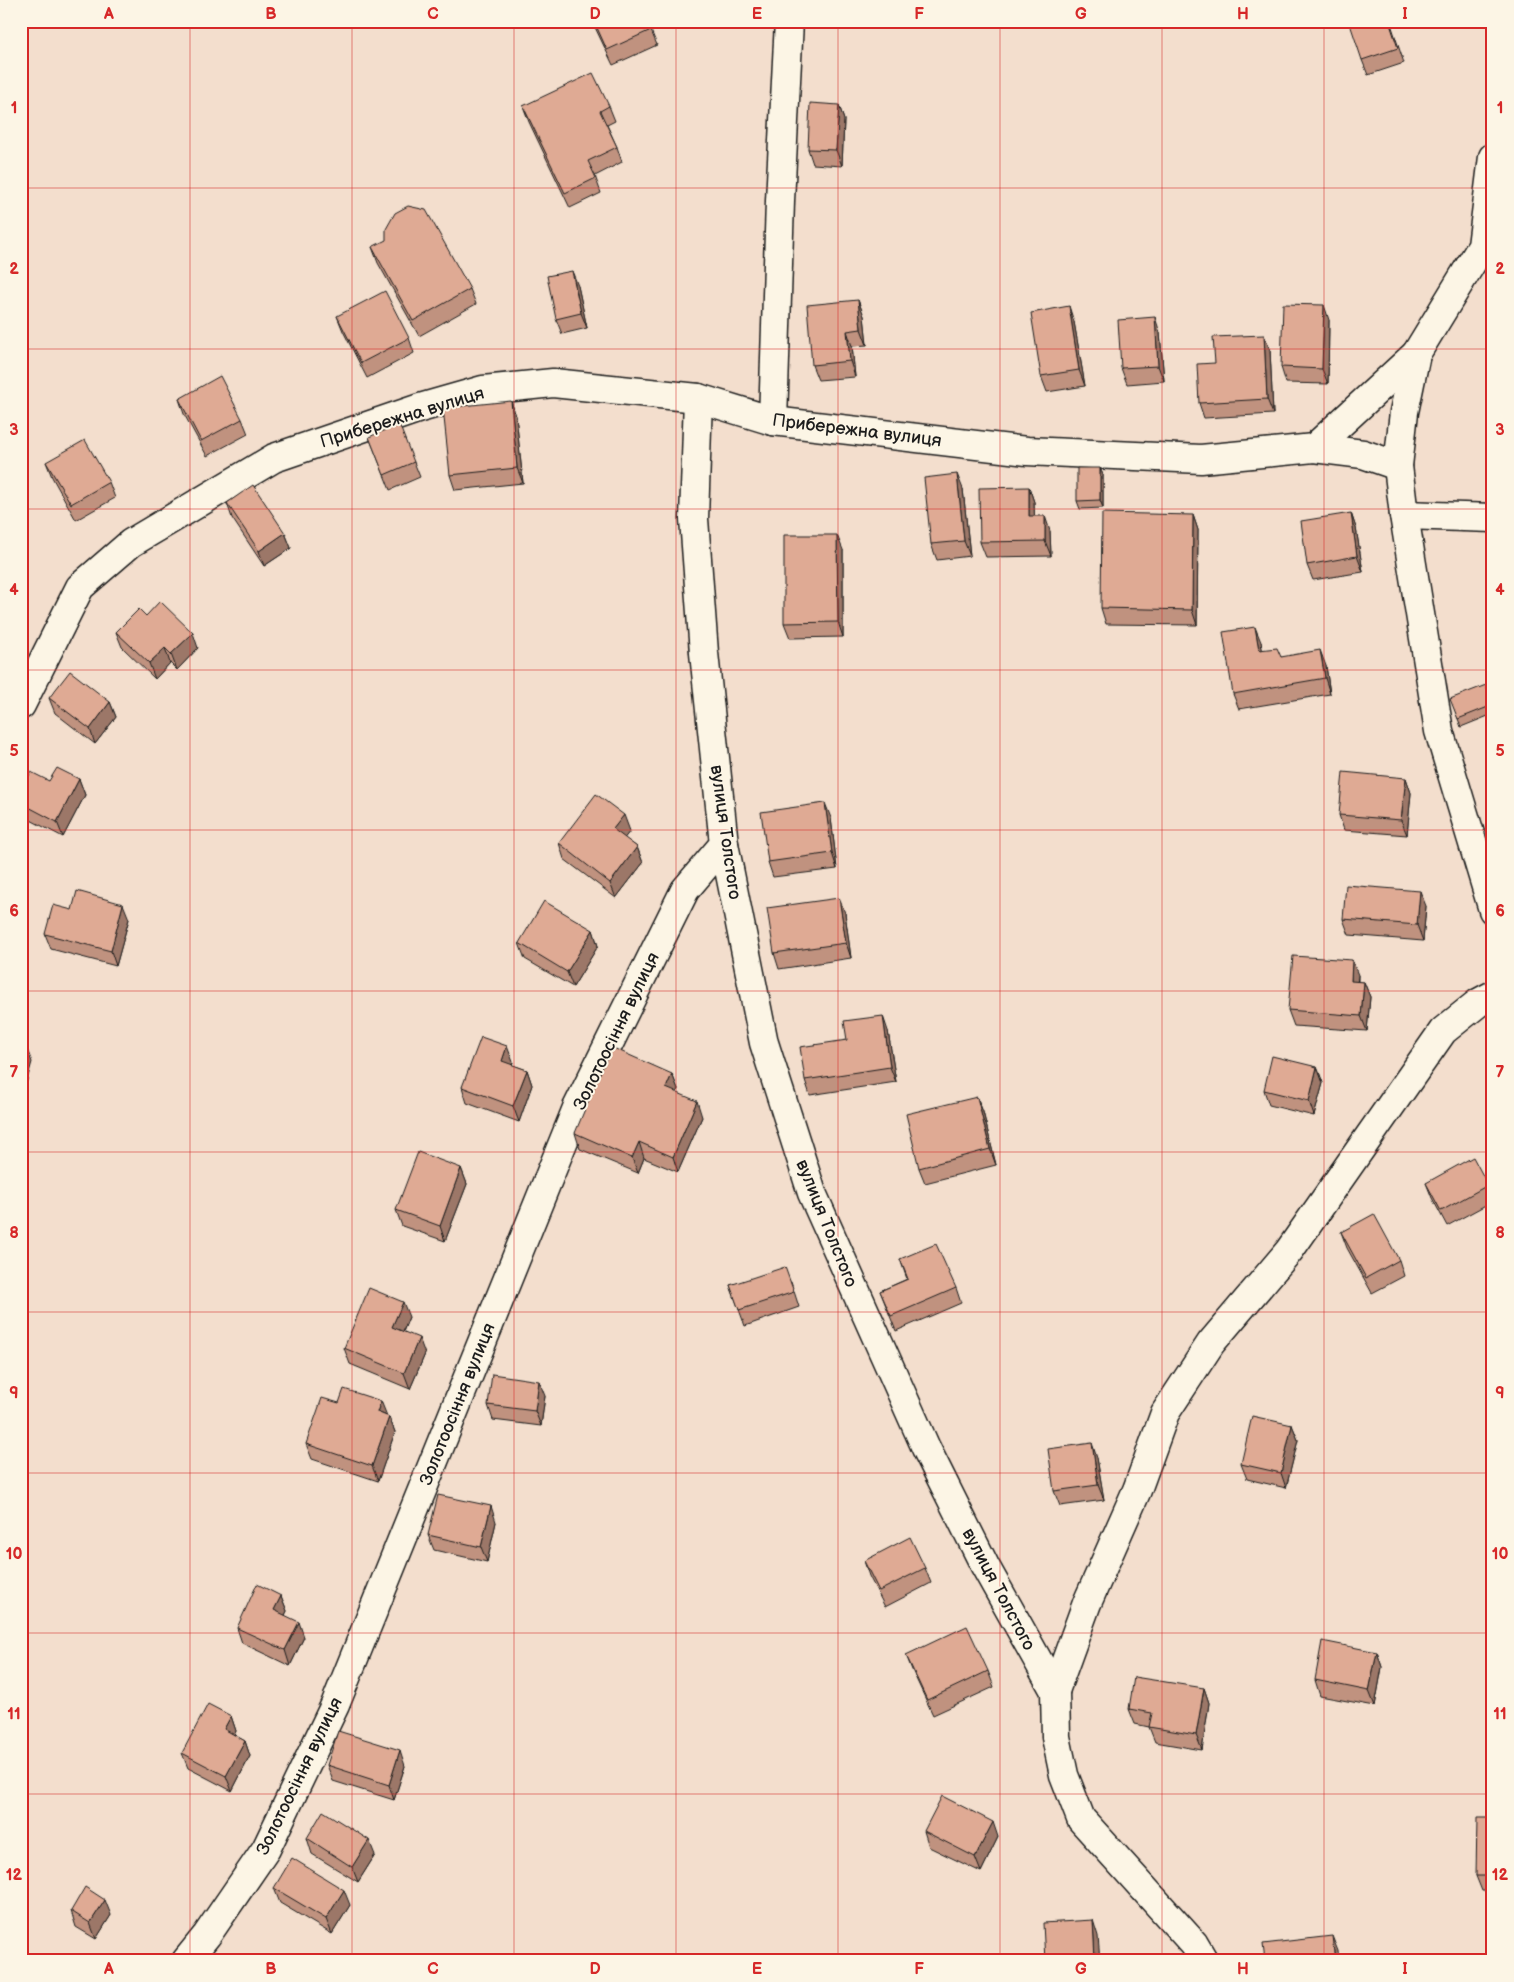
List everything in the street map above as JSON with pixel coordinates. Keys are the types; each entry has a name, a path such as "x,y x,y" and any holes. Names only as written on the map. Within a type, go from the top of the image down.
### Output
{"street":[{"path":"773,421 780,201 789,21"},
{"path":"1314,448 1416,354 1487,243 1493,157"},
{"path":"1416,354 1404,412 1398,466 1404,515 1439,731 1493,910"},
{"name":"Прибережна вулиця","path":"21,705 80,587 131,543 274,458 420,408 483,390 553,383 698,398 773,421 1037,451 1201,458 1314,448 1363,454 1398,466"},
{"name":"вулиця Толстого","path":"698,398 694,519 704,653 724,844 764,1043 812,1193 926,1448 985,1566 1055,1691 1056,1737 1064,1776 1081,1819 1194,1944 1204,1961"},
{"path":"1404,515 1493,518"},
{"name":"Золотоосіння вулиця","path":"186,1961 266,1849 331,1714 577,1108 685,890 724,844"},
{"path":"1055,1691 1087,1603 1137,1490 1165,1413 1211,1343 1289,1251 1443,1030 1478,1003 1493,995"}],"building":[{"path":"594,21 647,21 651,30 607,50"},
{"path":"1349,21 1389,21 1398,48 1362,60"},
{"path":"593,73 609,106 600,111 617,147 588,161 596,178 565,193 523,106"},
{"path":"810,103 839,105 836,150 808,149"},
{"path":"408,206 426,210 470,289 413,321 372,247 386,240 386,229 395,213"},
{"path":"572,271 581,313 556,319 547,276"},
{"path":"385,291 409,338 361,363 337,316"},
{"path":"858,300 861,329 847,331 850,361 812,365 807,305"},
{"path":"1283,304 1324,305 1322,369 1281,367"},
{"path":"1069,306 1079,370 1041,376 1031,313"},
{"path":"1155,317 1158,366 1121,368 1118,320"},
{"path":"1264,335 1267,399 1199,403 1197,364 1215,363 1213,337"},
{"path":"220,376 242,419 201,441 179,399"},
{"path":"511,401 517,468 450,475 443,408"},
{"path":"399,424 414,462 384,475 369,437"},
{"path":"85,440 109,482 71,504 46,462"},
{"path":"1077,468 1100,468 1100,500 1077,501"},
{"path":"957,474 964,541 931,544 924,478"},
{"path":"253,485 285,533 259,551 227,503"},
{"path":"1029,487 1029,516 1045,516 1045,541 980,542 979,488"},
{"path":"1102,513 1193,515 1192,610 1101,608"},
{"path":"1351,513 1357,556 1307,565 1301,521"},
{"path":"784,535 837,535 838,622 784,623"},
{"path":"160,601 193,633 171,654 165,648 149,663 116,632 139,609 146,616"},
{"path":"1255,627 1259,650 1277,648 1281,657 1320,650 1325,678 1233,694 1223,632"},
{"path":"70,671 110,702 90,729 49,698"},
{"path":"1486,685 1493,705 1458,719 1450,699"},
{"path":"57,768 79,779 57,822 21,803 21,789 31,772 49,781"},
{"path":"1343,772 1406,778 1401,820 1339,815"},
{"path":"596,794 624,815 613,829 637,847 610,883 559,843"},
{"path":"825,803 832,853 768,862 761,812"},
{"path":"1346,885 1420,891 1417,925 1343,919"},
{"path":"77,891 123,904 111,951 45,934 53,905 72,910"},
{"path":"839,898 846,943 774,953 767,908"},
{"path":"544,901 593,930 567,972 519,943"},
{"path":"1293,956 1352,960 1351,981 1364,982 1361,1016 1288,1010"},
{"path":"883,1016 890,1067 805,1080 800,1047 847,1040 844,1021"},
{"path":"481,1037 507,1046 502,1061 527,1070 513,1106 462,1087"},
{"path":"21,1046 26,1047 21,1065"},
{"path":"611,1047 672,1074 666,1088 697,1101 673,1157 639,1142 632,1158 575,1133"},
{"path":"1272,1056 1317,1067 1309,1101 1264,1090"},
{"path":"977,1097 990,1149 919,1168 906,1114"},
{"path":"418,1152 461,1168 440,1226 396,1210"},
{"path":"1473,1157 1488,1185 1441,1211 1426,1183"},
{"path":"1374,1214 1399,1260 1366,1278 1341,1232"},
{"path":"936,1244 956,1288 891,1316 880,1291 908,1279 900,1259"},
{"path":"785,1267 794,1292 739,1310 730,1285"},
{"path":"369,1288 403,1302 392,1327 419,1338 404,1373 344,1348"},
{"path":"492,1374 539,1381 535,1411 488,1405"},
{"path":"344,1389 381,1401 377,1412 389,1417 372,1466 306,1444 322,1398 339,1403"},
{"path":"1252,1416 1292,1425 1281,1473 1241,1464"},
{"path":"1092,1443 1098,1485 1054,1491 1048,1449"},
{"path":"438,1495 491,1506 481,1547 428,1535"},
{"path":"910,1537 925,1568 879,1591 864,1561"},
{"path":"257,1584 281,1596 274,1610 299,1622 285,1650 237,1628"},
{"path":"967,1626 988,1671 927,1700 906,1655"},
{"path":"1322,1641 1377,1652 1369,1691 1315,1680"},
{"path":"1134,1677 1204,1688 1196,1735 1149,1727 1152,1713 1129,1709"},
{"path":"208,1704 231,1716 224,1729 245,1741 226,1776 182,1753"},
{"path":"338,1731 400,1750 389,1785 327,1765"},
{"path":"942,1796 993,1822 975,1857 924,1831"},
{"path":"323,1811 369,1840 352,1867 307,1838"},
{"path":"1477,1818 1493,1818 1493,1876 1476,1876"},
{"path":"292,1858 344,1890 326,1919 274,1888"},
{"path":"85,1887 105,1900 90,1923 71,1911"},
{"path":"1093,1920 1095,1960 1045,1961 1043,1923"},
{"path":"1332,1936 1335,1961 1265,1961 1263,1944"}]}
